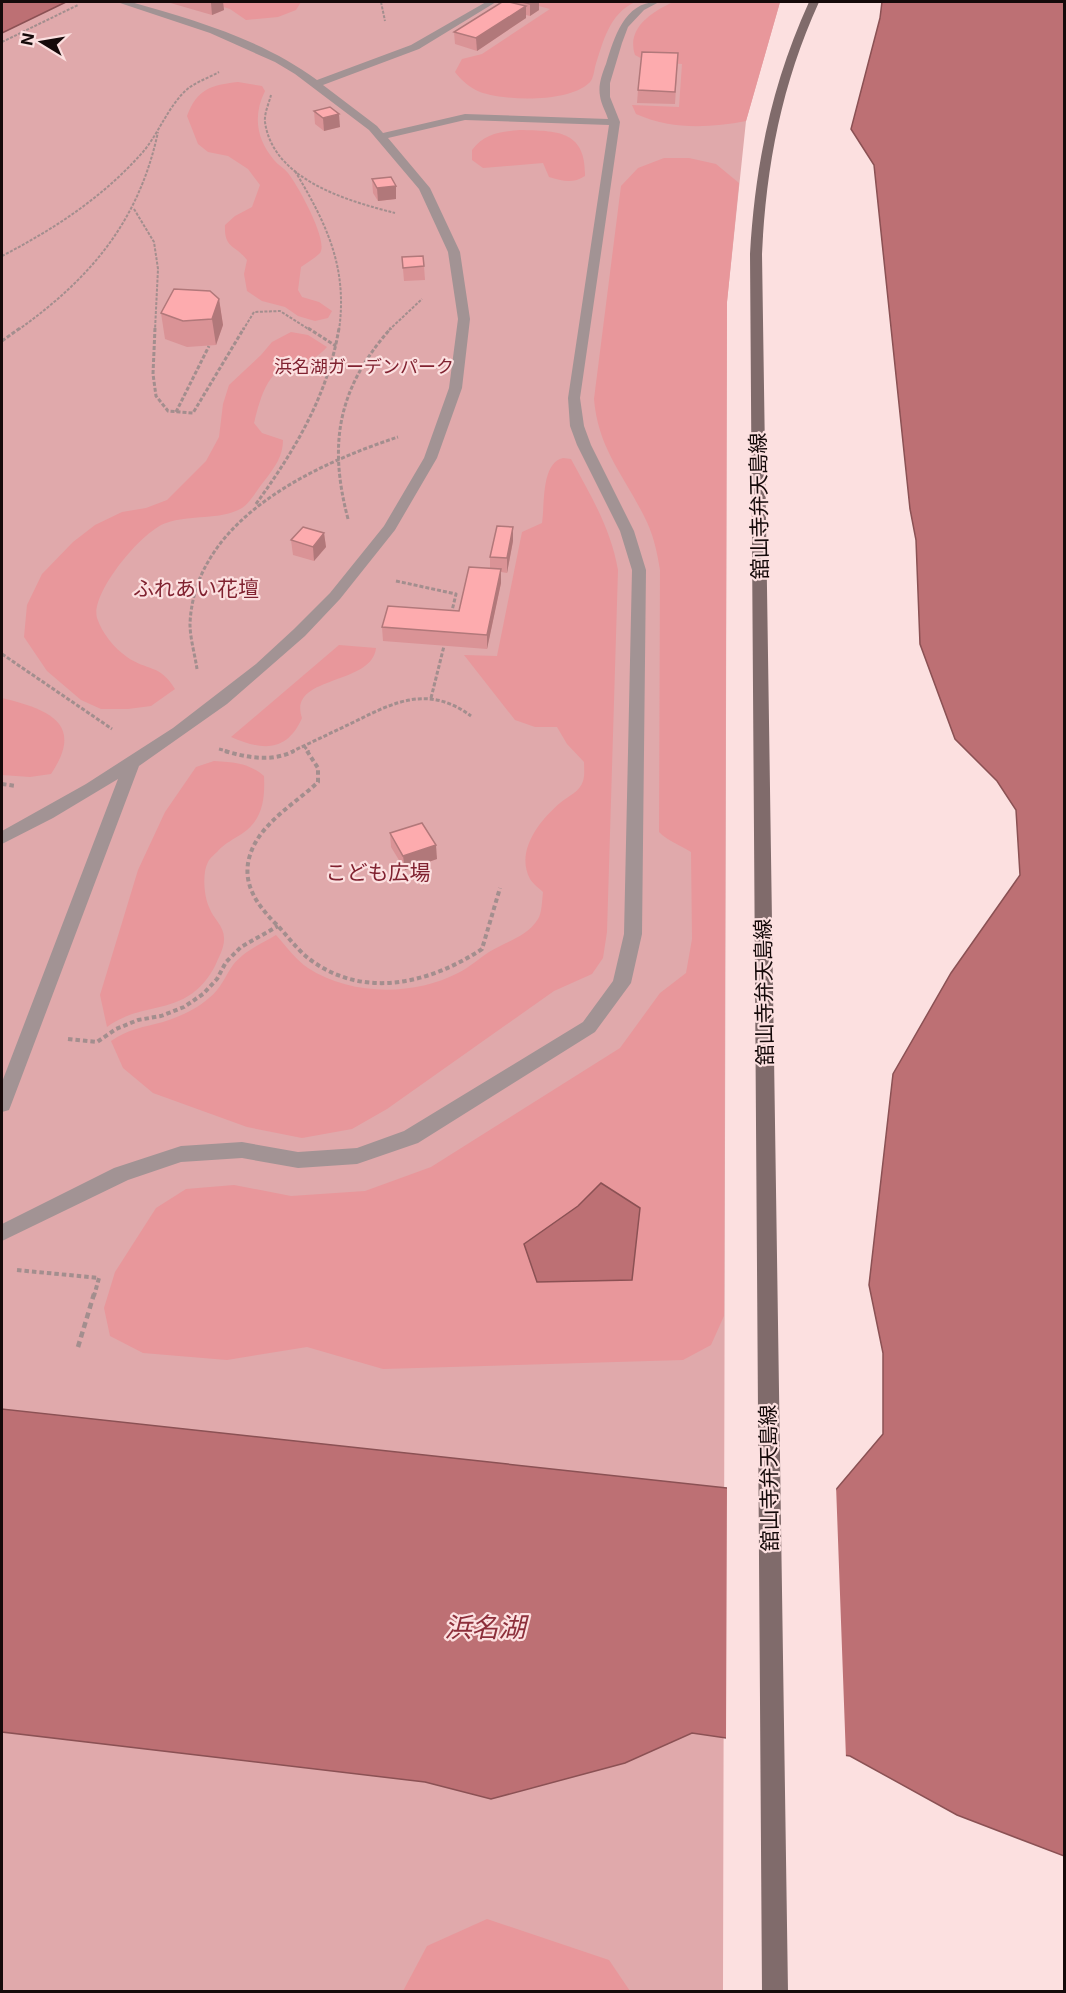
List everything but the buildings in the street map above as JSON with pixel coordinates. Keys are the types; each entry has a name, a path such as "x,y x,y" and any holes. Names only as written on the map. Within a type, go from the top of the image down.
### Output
{"main road":[{"name":"舘山寺弁天島線","path":"775,1992 756,254 762,177 774,109 793,48 814,2"}],"lane":[{"path":"2,838 139,758 213,705 278,652 334,596 367,558 415,489 443,428 456,389 464,342 464,299 457,258 443,220 423,184 399,152 383,136 351,108 317,84 262,52 194,24 122,2"},
{"path":"317,84 415,46 492,2"},
{"path":"2,1233 121,1174 181,1154 242,1150 298,1160 357,1156 411,1137 589,1027 622,983 633,934 639,570 635,545 625,521 586,449 576,423 574,398 615,122 605,97 606,83 623,26 640,8 654,2"},
{"path":"383,136 465,117 615,122"},
{"path":"2,1105 139,758"}],"path":[{"path":"2,42 78,4"},
{"path":"2,256 48,231 101,195 131,166 190,87 262,52"},
{"path":"213,705 202,683 191,637 192,614 197,592 217,549 252,510 302,438 319,403 336,346 340,315 339,275 333,247 319,211 295,171 274,149 265,125 268,102 282,80 293,69"},
{"path":"2,341 53,302 87,271 114,239 134,209 149,173 158,132"},
{"path":"295,171 327,190 357,202 392,212 443,220"},
{"path":"134,209 154,242 158,269 153,364 156,396 168,411 193,413 254,312 280,312 336,346"},
{"path":"367,558 354,535 341,498 336,458 339,426 349,393 364,362 386,332 413,306 459,272"},
{"path":"176,412 209,346"},
{"path":"252,510 294,479 336,458 375,444 443,428"},
{"path":"354,572 456,594 449,625"},
{"path":"431,698 444,646"},
{"path":"2,654 139,758"},
{"path":"182,727 224,751 263,758 284,756 386,705 404,699 442,699 459,706 471,716"},
{"path":"304,746 319,768 320,778 258,838 251,854 248,871 249,888 256,904 313,962 344,977 381,983 418,980 454,968 482,949 501,888"},
{"path":"28,1036 97,1042 116,1029 138,1020 161,1016 184,1007 203,994 217,979 226,962 241,947 278,926"},
{"path":"12,1269 99,1278 78,1347"}],"green space":[{"name":"浜名湖ガーデンパーク","path":"2,2 780,2 746,121 727,302 723,1991 2,1991"}],"shaded area":[{"path":"207,2 301,2 296,10 278,17 246,20 230,9"},
{"path":"532,2 635,2 626,7 613,21 604,39 591,80 579,89 552,97 520,98 491,95 466,84 455,72 462,59 482,54 550,9"},
{"path":"673,2 780,2 746,121 691,126 663,123 636,114 632,105 679,107 682,64 648,62 635,55 633,45 634,37 643,22"},
{"path":"238,82 262,86 265,91 258,118 263,144 298,188 316,225 322,247 320,253 301,267 298,290 302,297 319,302 332,311 328,318 315,321 298,316 285,307 262,301 247,291 244,274 247,260 231,246 226,238 225,225 235,216 252,207 260,185 248,169 228,156 208,152 198,144 187,116 195,100 206,90"},
{"path":"520,130 557,133 575,141 584,161 585,176 572,181 563,181 549,177 543,163 483,168 472,160 472,150 482,140 499,133"},
{"path":"664,158 689,158 716,164 739,183 727,302 724,1316 711,1345 683,1360 383,1369 307,1347 227,1360 143,1353 110,1336 104,1308 115,1272 156,1208 186,1189 234,1185 291,1196 365,1191 431,1167 620,1048 660,993 686,973 692,939 691,852 659,832 660,570 647,522 606,446 596,416 594,399 621,186 638,168","holes":["578,1206 537,1282 524,1244"]},
{"path":"291,332 308,335 327,347 313,358 279,370 264,391 254,423 262,433 283,440 280,456 272,471 242,508 224,515 176,520 156,528 120,564 97,607 99,624 113,645 134,661 164,675 175,689 151,706 128,709 101,709 81,700 47,671 24,637 27,605 42,574 73,542 95,525 122,512 146,508 167,500 206,461 219,437 223,404 229,385 272,342"},
{"path":"563,458 571,459 593,500 611,541 618,570 607,932 603,958 592,974 554,991 387,1109 352,1129 302,1138 247,1127 153,1093 123,1068 111,1041 130,1031 175,1018 199,1006 217,991 237,960 276,935 304,965 325,977 363,988 403,989 441,981 458,973 489,952 522,935 538,919 543,892 531,881 526,868 528,847 545,818 581,785 584,776 584,762 567,744 557,727 535,727 515,720 464,655 497,656 522,532 542,523 547,476 556,461"},
{"path":"339,645 376,648 371,660 361,669 307,694 301,704 302,718 289,737 273,746 264,746 253,745 231,737"},
{"path":"2,698 46,713 62,730 64,742 61,756 51,774 30,777 2,775"},
{"path":"214,761 247,766 264,776 264,793 259,815 250,827 220,849 206,867 204,884 207,902 224,935 221,953 204,983 192,994 164,1006 136,1013 107,1027 100,995 138,870 165,812 196,767"},
{"path":"487,1919 609,1960 630,1991 403,1991 427,1946"}],"water":[{"path":"2,2 66,2 2,33"},
{"name":"浜名湖","path":"882,2 1064,2 1064,1856 957,1815 850,1756 692,1733 625,1763 491,1799 425,1782 2,1732 2,1409 828,1499 883,1434 883,1353 869,1285 893,1074 951,973 1020,875 1016,810 997,781 955,739 920,644 916,540 910,509 874,165 851,129 880,18"},
{"path":"601,1183 640,1208 632,1280 537,1282 524,1244 578,1206"}],"pier":[{"path":"727,1485 827,1496 836,1485 846,1758 726,1741"}],"park label":[{"name":"ふれあい花壇","path":"196,588"},
{"name":"こども広場","path":"378,872"}]}
